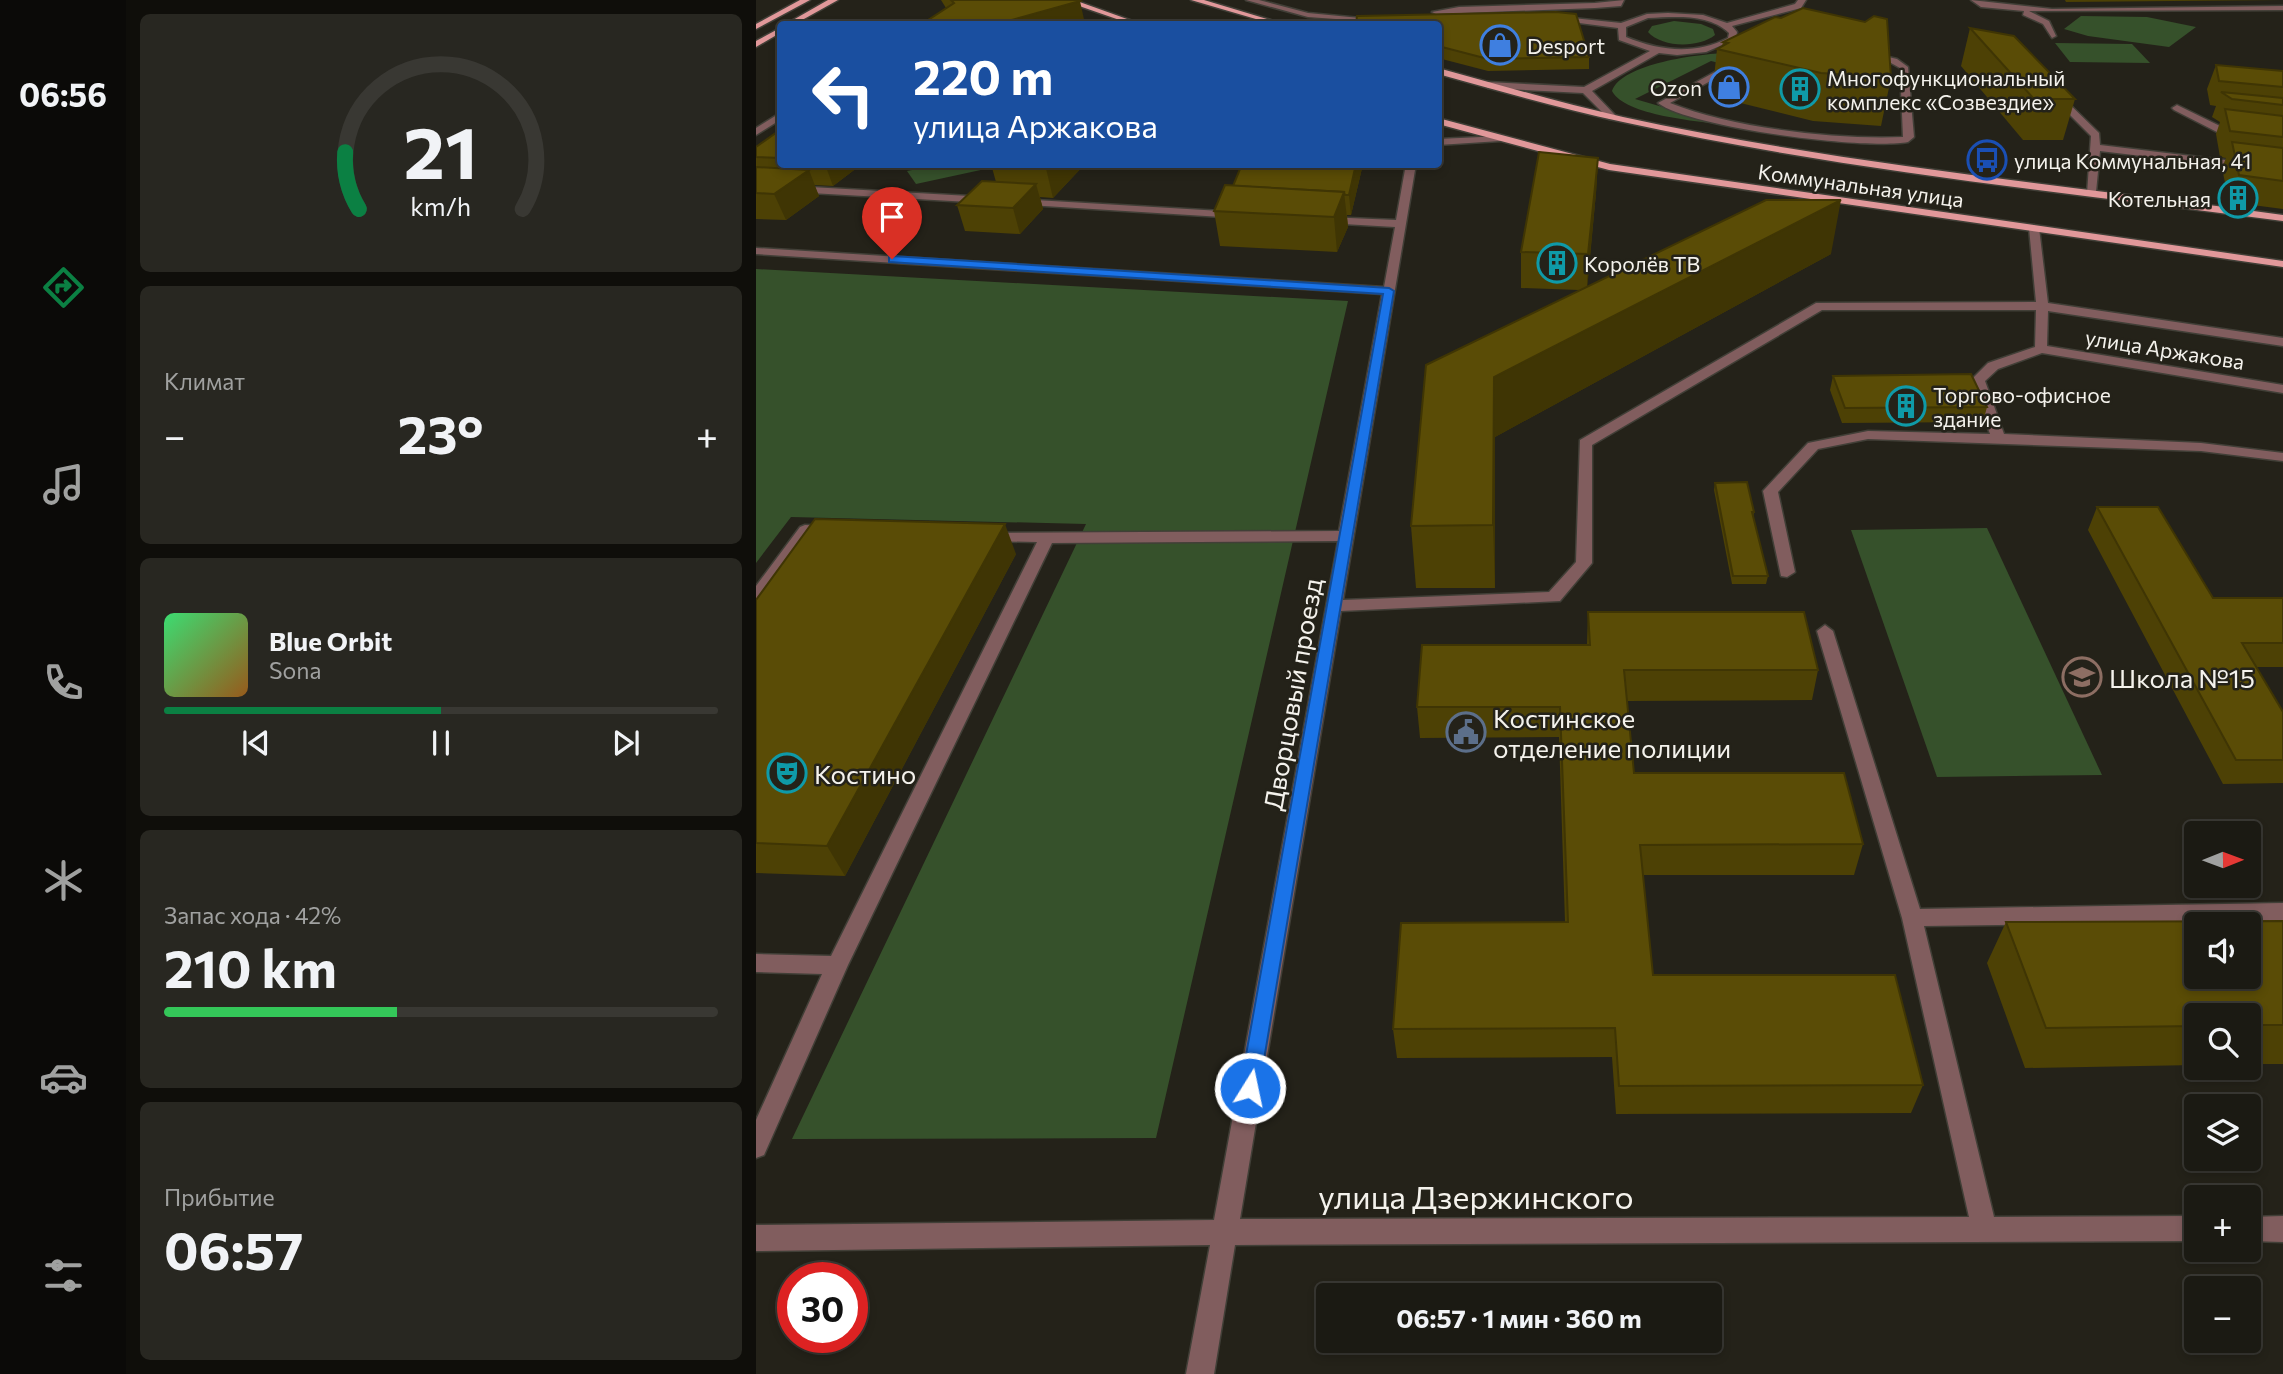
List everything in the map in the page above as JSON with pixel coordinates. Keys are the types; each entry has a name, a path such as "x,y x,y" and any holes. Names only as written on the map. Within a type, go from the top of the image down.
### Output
{"main road":[{"path":"756,27 806,0"},
{"path":"796,21 834,0"},
{"path":"1066,0 1128,21"},
{"path":"1195,0 1269,21"},
{"path":"756,44 777,32"},
{"name":"Коммунальная улица","path":"1442,72 1612,117 1813,153 2283,218"},
{"name":"Коммунальная улица","path":"1442,122 1609,166 1791,195 2283,264"}],"street":[{"path":"1250,0 1352,20 1392,20"},
{"path":"1435,0 1436,15"},
{"path":"1425,19 1469,8 1586,7 1618,4 1620,0"},
{"path":"1436,15 1544,17 1622,26 1647,16 1668,15 1693,16 1728,25 1798,6 1802,0"},
{"path":"1975,0 1981,5 2017,9 2283,8"},
{"path":"2017,9 2046,23 2052,36"},
{"path":"1722,46 1732,39 1733,32 1728,25"},
{"path":"1622,26 1622,37 1640,47 1682,52 1722,46 1735,49"},
{"path":"1612,117 1586,90 1658,50"},
{"path":"1745,59 1662,103 1737,124 1844,138 1905,140 1909,137 1904,67 1894,61 1857,53"},
{"path":"2042,83 2096,135 2091,192"},
{"name":"Коммунальная улица","path":"1488,85 1586,90"},
{"path":"2204,111 2177,108 2220,130 2283,137"},
{"path":"756,132 777,118"},
{"path":"1442,142 1500,138"},
{"path":"2095,147 2283,170"},
{"name":"Дворцовый проезд","path":"1200,1374 1410,168"},
{"path":"756,187 997,201"},
{"path":"1011,202 1255,216"},
{"path":"1310,219 1401,224"},
{"path":"1998,438 1978,380 1993,366 2041,349 2042,306 2034,228"},
{"path":"756,251 1389,291"},
{"path":"1334,606 1554,597 1584,563 1585,443 1820,306 2042,306 2283,341"},
{"name":"улица Аржакова","path":"2041,349 2283,389"},
{"path":"1787,572 1770,491 1813,446 1868,435 1998,438 2201,447 2283,457"},
{"path":"756,598 805,530 843,532"},
{"path":"962,535 1047,538 1346,536"},
{"path":"756,1147 837,965 1047,538"},
{"path":"1825,631 1912,918 1984,1229"},
{"path":"1912,918 2283,912"},
{"path":"756,963 837,965"},
{"path":"2261,1229 2283,1228"},
{"name":"улица Дзержинского","path":"756,1238 1105,1236 1226,1232 2184,1229"}],"green space":[{"path":"2081,16 2147,17 2196,27 2169,47 2088,36 2064,29"},
{"path":"1674,21 1701,24 1713,29 1715,35 1700,42 1681,44 1662,41 1648,32 1652,26"},
{"path":"2055,43 2132,44 2150,63 2070,62"},
{"path":"1726,53 1719,63 1711,61 1635,99 1725,125 1647,112 1631,106 1612,91 1619,81 1630,73 1646,67 1681,58"},
{"path":"922,168 990,168 916,184 907,171"},
{"name":"Костино","path":"756,269 1348,301 1156,1138 792,1139 1086,524 791,517 756,563"},
{"path":"1987,528 2102,775 1937,777 1851,530"}],"building":[{"path":"951,0 1080,1 1008,21 927,21 954,3"},
{"path":"1803,8 1865,22 1874,16 1887,19 1891,78 1821,73 1717,49 1728,43 1723,42 1775,17 1781,18"},
{"path":"1556,12 1576,14 1589,57 1488,59 1442,47 1442,21 1356,21 1357,16"},
{"path":"1970,28 2014,36 2075,99 2034,99"},
{"path":"2216,65 2283,71 2283,87 2219,81"},
{"path":"2221,92 2283,98 2283,105 2232,99"},
{"path":"2225,109 2283,116 2283,137 2230,131"},
{"path":"777,132 777,158 756,157 756,147"},
{"path":"2232,142 2283,148 2283,181 2239,175"},
{"path":"1539,152 1598,158 1588,254 1521,252"},
{"path":"756,167 809,170 774,194 756,193"},
{"path":"1240,168 1355,168 1349,195 1344,192 1233,186"},
{"path":"982,181 1036,184 1013,208 957,205"},
{"path":"1225,185 1344,192 1334,217 1214,211"},
{"path":"1766,200 1841,200 1494,377 1493,525 1411,526 1426,365"},
{"path":"1971,374 1987,407 1845,408 1833,376"},
{"path":"1747,482 1768,576 1733,576 1715,483"},
{"path":"2097,507 2158,507 2213,598 2283,598 2283,643 2242,643 2283,712 2283,760 2236,760"},
{"path":"815,519 1005,524 827,846 756,843 756,600"},
{"path":"1588,612 1804,612 1818,670 1624,670 1634,773 1844,773 1863,844 1640,845 1653,975 1895,975 1923,1085 1619,1086 1615,1028 1393,1029 1401,923 1568,922 1560,707 1417,707 1422,645 1590,645"},
{"path":"2184,921 2184,989 2261,989 2261,921 2283,921 2283,1025 2261,1025 2261,1003 2184,1003 2184,1026 2046,1028 2006,922"}],"place":[{"name":"Desport","path":"1500,45"},
{"name":"Ozon","path":"1729,87"},
{"name":"Многофункциональный комплекс «Созвездие»","path":"1800,89"},
{"name":"улица Коммунальная, 41","path":"1987,160"},
{"name":"Котельная","path":"2238,198"},
{"name":"Королёв ТВ","path":"1557,263"},
{"name":"Торгово-офисное здание","path":"1906,406"},
{"name":"Школа №15","path":"2082,677"},
{"name":"Костинское отделение полиции","path":"1466,732"},
{"name":"Костино","path":"787,773"}],"route":[{"path":"892,259 1389,291 1250,1088"}]}
